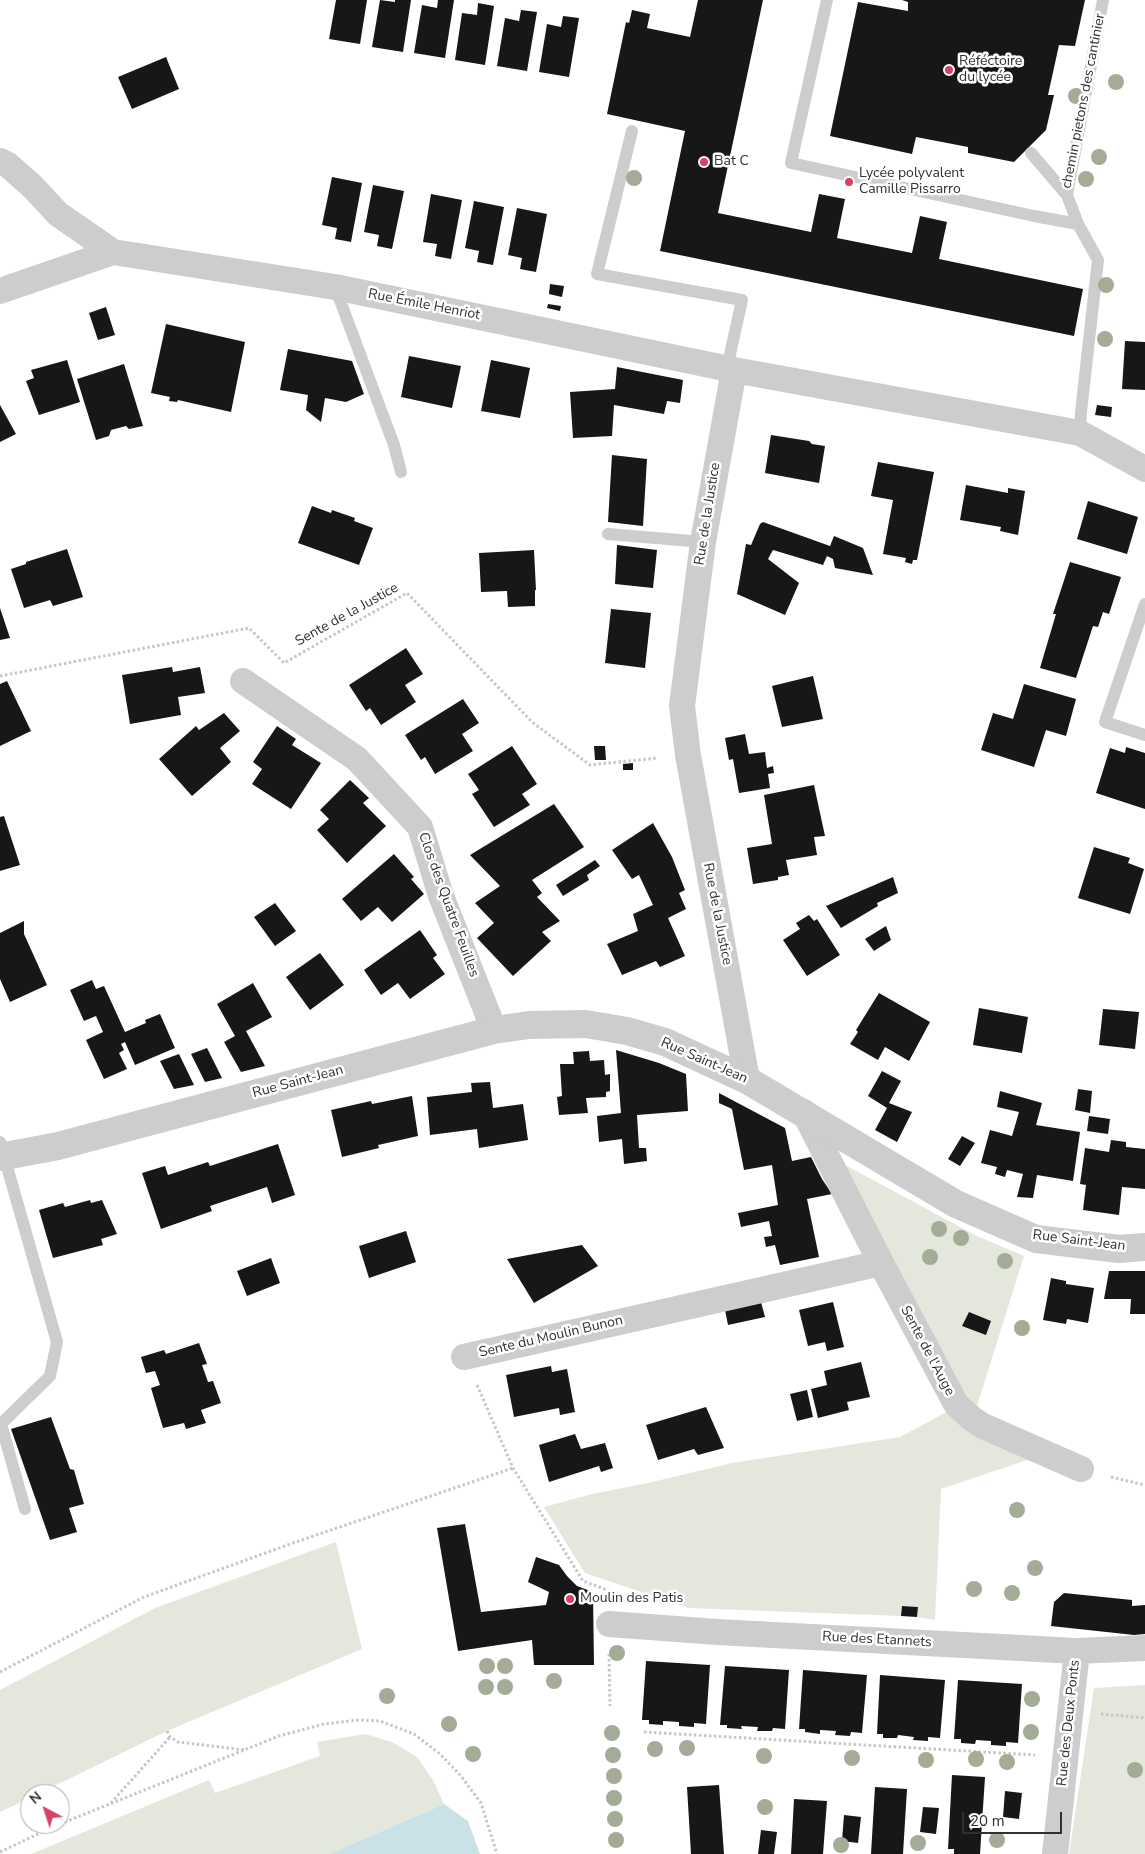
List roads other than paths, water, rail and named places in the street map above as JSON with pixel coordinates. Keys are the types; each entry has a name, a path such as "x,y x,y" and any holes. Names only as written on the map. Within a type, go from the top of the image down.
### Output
{"street":[{"name":"Rue Émile Henriot","path":"0,161 8,165 33,187 58,214 112,252 335,287 730,369"},
{"name":"Rue Émile Henriot","path":"0,291 112,252"},
{"path":"730,369 1080,433 1145,469"},
{"name":"Rue de la Justice","path":"730,369 703,542 682,706 688,755 748,1080"},
{"name":"Clos des Quatre Feuilles","path":"243,681 357,759 420,827 441,896 494,1030"},
{"name":"Rue Saint-Jean","path":"2,1152 58,1146 494,1030 528,1025 586,1024 627,1031 665,1042 748,1080 956,1204 1036,1239 1119,1249 1145,1247"},
{"name":"Sente de l'Auge","path":"804,1112 880,1263 956,1404 983,1426 1081,1469"},
{"name":"Sente du Moulin Bunon","path":"464,1356 880,1263"},
{"name":"Rue des Etannets","path":"609,1624 718,1632 1078,1651 1145,1648"},
{"name":"Rue des Deux Ponts","path":"1055,1854 1078,1651"}],"lane":[{"path":"827,0 791,162 1078,224"},
{"name":"chemin pietons des cantinier","path":"1080,433 1098,260 1078,224 1067,195 1103,0"},
{"path":"632,131 598,274 742,300 730,369"},
{"path":"1031,153 1067,195"},
{"path":"335,287 394,445 401,472"},
{"path":"608,534 703,542"},
{"path":"1145,604 1105,722 1145,735"},
{"path":"2,1152 57,1342 50,1376 1,1424 26,1509"}],"water":[{"path":"444,1804 468,1821 480,1854 329,1854"}],"place":[{"name":"Réféctoire du lycée","path":"949,70"},
{"name":"Bat C","path":"704,162"},
{"name":"Lycée polyvalent Camille Pissarro","path":"849,182"},
{"name":"Moulin des Patis","path":"570,1599"}]}
